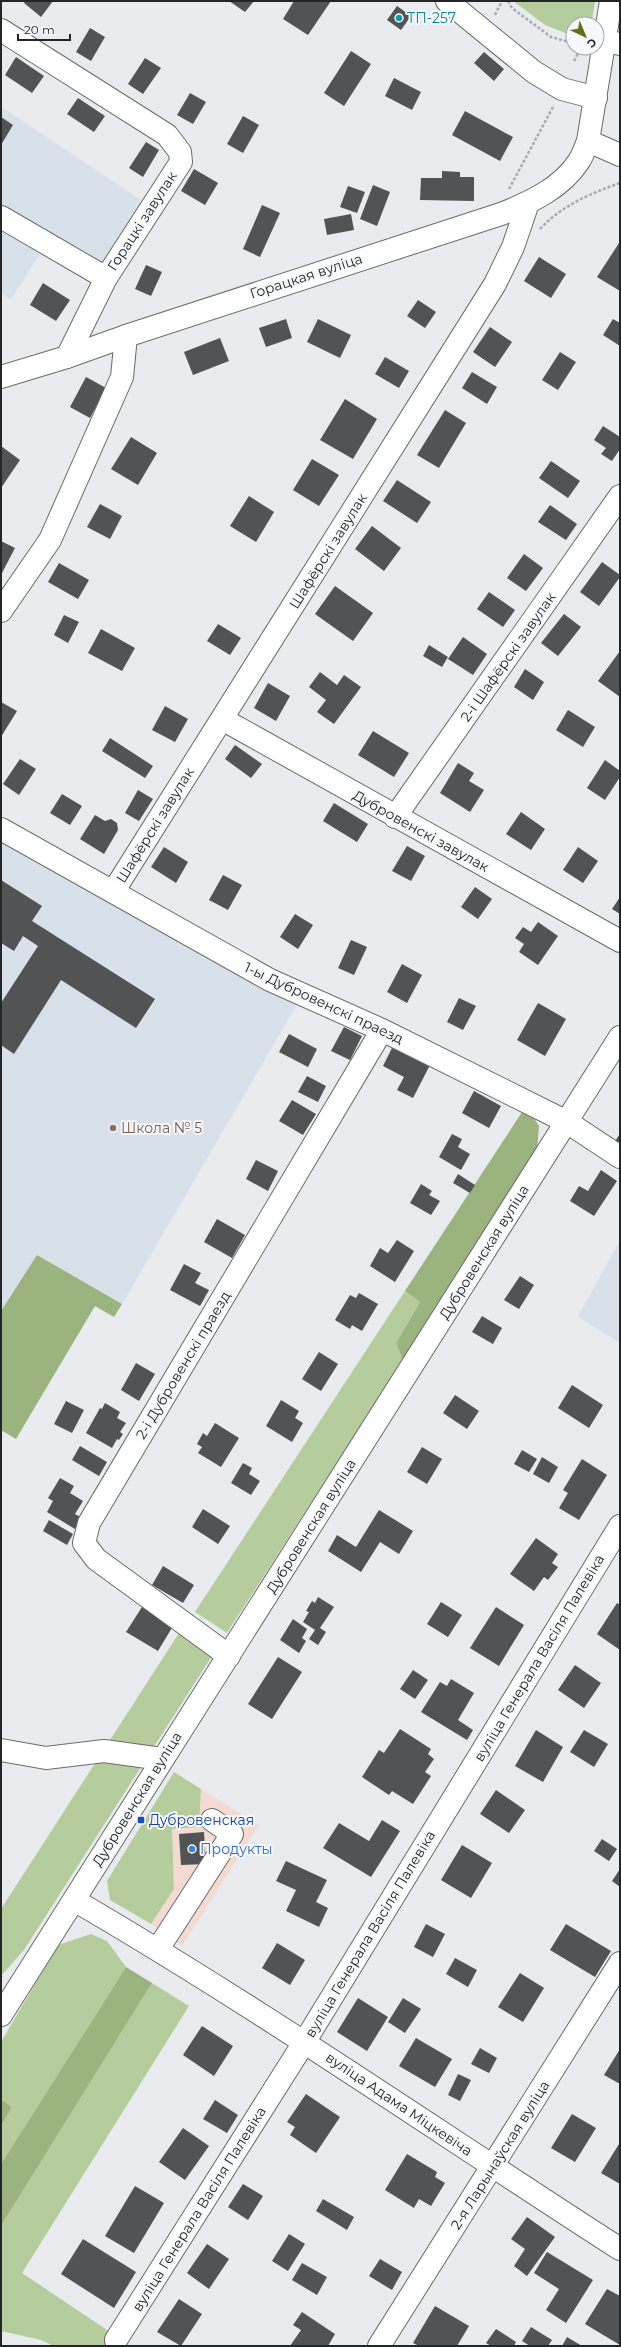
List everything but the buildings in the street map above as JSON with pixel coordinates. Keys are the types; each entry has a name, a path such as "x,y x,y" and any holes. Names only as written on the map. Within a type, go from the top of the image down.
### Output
{"street":[{"path":"447,1 534,72 562,89 596,98"},
{"name":"Горацкая вуліца","path":"1,377 68,357 126,336 528,203 564,177 579,161 588,141 596,98 613,43 611,1"},
{"name":"Горацкі завулак","path":"1,30 167,136 180,152 181,162 106,278 68,357"},
{"path":"588,141 620,155"},
{"name":"Шафёрскі завулак","path":"113,892 495,284 512,247 528,203"},
{"path":"1,217 106,278"},
{"path":"1,611 50,540 122,377 126,336"},
{"name":"2-і Шафёрскі завулак","path":"395,817 620,496"},
{"name":"Дубровенскі завулак","path":"222,720 620,941"},
{"name":"1-ы Дубровенскі праезд","path":"1,829 270,980 382,1030 567,1122 620,1157"},
{"name":"2-і Дубровенскі праезд","path":"229,1656 96,1559 84,1543 85,1534 89,1523 382,1030"},
{"name":"Дубровенская вуліца","path":"1,2015 620,1037"},
{"name":"вуліца Генерала Васіля Палевіка","path":"116,2340 305,2041 620,1526"},
{"path":"1,1750 46,1758 104,1751 162,1759"},
{"path":"158,1949 232,1834 212,1820"},
{"name":"вуліца Адама Міцкевіча","path":"74,1900 158,1949 305,2041 492,2166 620,2249"},
{"name":"2-я Ларынаўская вуліца","path":"379,2346 620,1963"}],"path":[{"path":"508,1 512,8 551,37 565,41"},
{"path":"574,61 577,56"},
{"path":"508,191 557,100"},
{"path":"535,235 544,225 571,204 598,190 620,183"}],"shaded area":[{"path":"1,107 142,201 92,284 40,254 11,299 1,293"},
{"name":"Школа № 5","path":"1,838 252,984 299,1001 122,1304 37,1255 1,1311"},
{"path":"620,1240 620,1343 578,1317"},
{"path":"201,1789 259,1825 182,1946 151,1924 174,1889 172,1828 199,1827"}],"green space":[{"path":"513,1 595,1 593,16 565,16 565,33 545,25"},
{"path":"526,1106 539,1126 537,1151 403,1360 396,1343 420,1302 405,1291"},
{"path":"37,1255 122,1304 114,1317 95,1306 16,1439 1,1430 1,1311"},
{"path":"405,1291 420,1302 396,1343 403,1360 227,1633 195,1612"},
{"path":"181,1630 212,1656 24,1950 1,1976 1,1909"},
{"path":"174,1772 201,1789 199,1827 172,1829 174,1889 151,1924 110,1900 107,1881"},
{"path":"91,1934 107,1941 126,1967 1,2164 1,2126 12,2107 1,2099 1,2042 58,1945"},
{"path":"126,1967 152,1983 1,2226 1,2164"},
{"path":"152,1983 189,2006 22,2273 107,2330 123,2346 54,2346 41,2340 1,2331 1,2226"},
{"path":"1,2099 12,2107 1,2126"}],"place":[{"name":"ТП-257","path":"399,18"},
{"name":"Школа № 5","path":"113,1128"},
{"name":"Дубровенская","path":"141,1820"},
{"name":"Продукты","path":"192,1849"}]}
